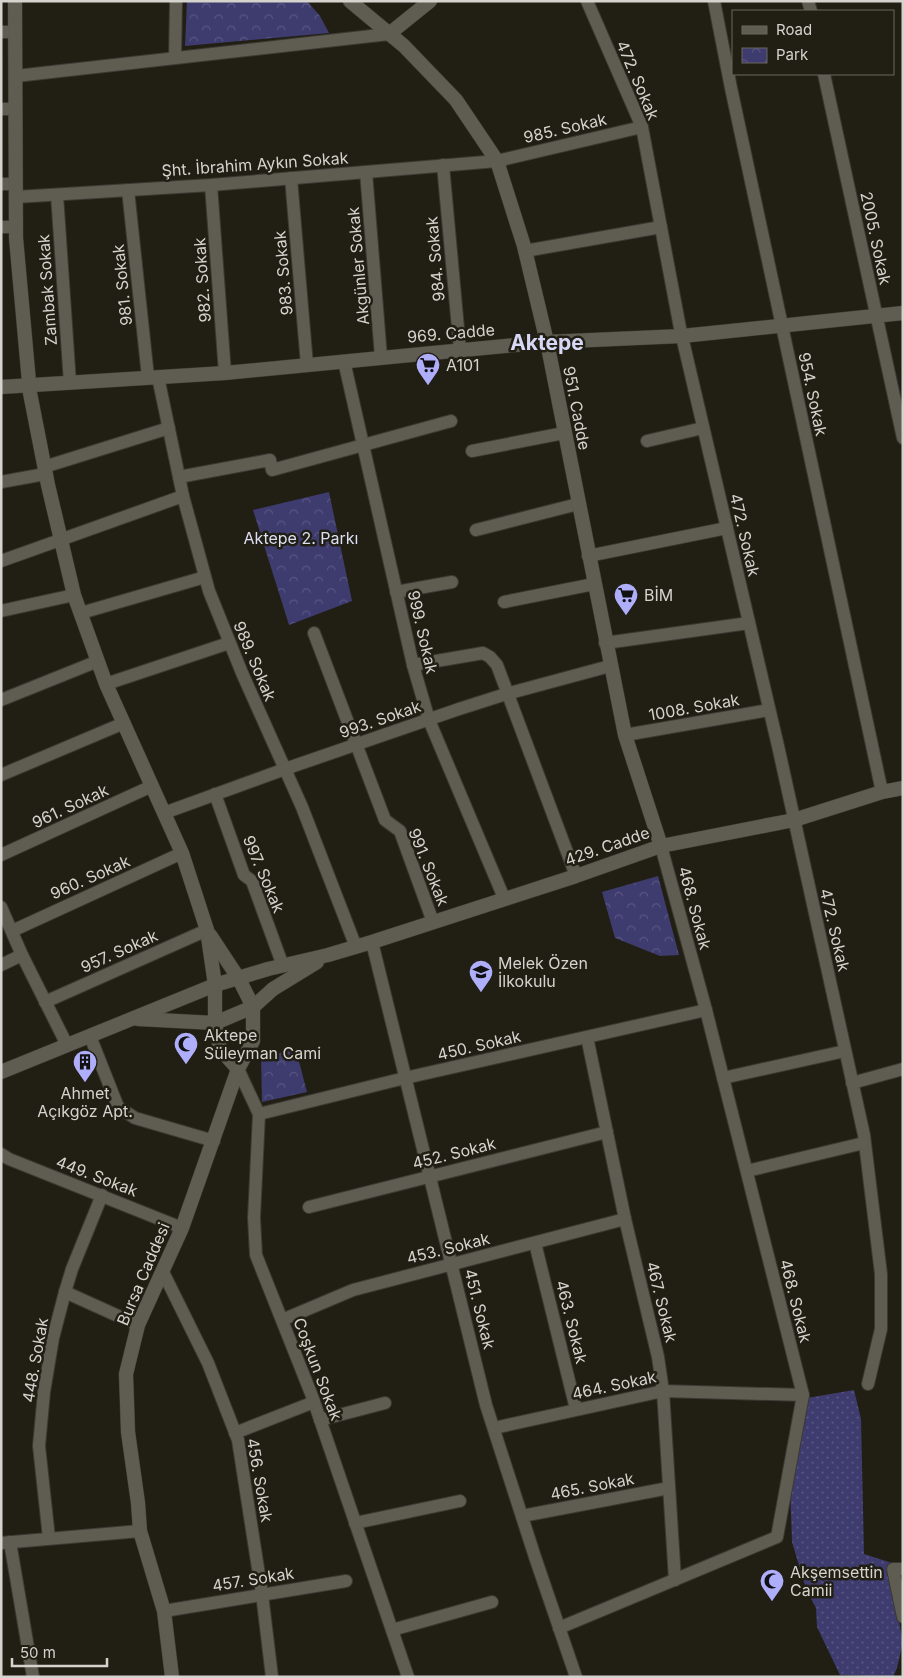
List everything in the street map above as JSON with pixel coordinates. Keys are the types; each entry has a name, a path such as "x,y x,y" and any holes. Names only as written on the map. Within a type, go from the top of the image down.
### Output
{"street":[{"path":"15,1 8,32 16,76 16,227 29,386 45,470 74,595 106,684 182,853 207,930 216,985 215,1022 220,1049 238,1069"},
{"path":"175,58 176,1"},
{"name":"951. Cadde","path":"350,1 404,46 456,100 497,161 525,252 547,342 605,643 625,736 662,846"},
{"path":"16,76 389,34 430,1"},
{"name":"472. Sokak","path":"586,1 642,127 682,336 769,710 852,1082 864,1144 881,1274 881,1330 868,1384"},
{"name":"954. Sokak","path":"714,1 882,792"},
{"name":"2005. Sokak","path":"824,75 903,438"},
{"path":"1,109 16,109"},
{"name":"985. Sokak","path":"497,161 642,127"},
{"name":"Şht. İbrahim Aykın Sokak","path":"1,184 16,191 57,195 211,185 497,161"},
{"name":"984. Sokak","path":"443,166 460,350"},
{"name":"Akgünler Sokak","path":"366,172 382,357"},
{"name":"983. Sokak","path":"291,178 307,365"},
{"name":"982. Sokak","path":"211,185 225,372"},
{"name":"981. Sokak","path":"128,190 153,377"},
{"name":"Zambak Sokak","path":"57,195 70,383"},
{"path":"1,227 16,227"},
{"path":"525,252 661,227"},
{"name":"969. Cadde","path":"1,387 225,372 547,342 682,336 903,313"},
{"name":"999. Sokak","path":"344,361 413,665 428,720 504,898"},
{"name":"989. Sokak","path":"153,377 169,428 179,477 209,591 242,673 302,806 356,947"},
{"path":"179,477 270,460 272,470 451,421"},
{"path":"1,482 45,470 169,428"},
{"path":"647,441 703,428"},
{"path":"472,452 564,433"},
{"path":"1,561 184,496"},
{"path":"476,530 578,504"},
{"path":"588,556 727,528"},
{"path":"81,613 205,577"},
{"path":"396,592 452,582"},
{"path":"504,602 594,584"},
{"path":"1,611 74,595"},
{"path":"605,643 749,623"},
{"name":"991. Sokak","path":"314,633 384,820 400,831 433,922"},
{"path":"106,684 229,642"},
{"path":"413,665 483,654 490,657 497,665 506,694 576,876"},
{"path":"1,700 98,660"},
{"name":"993. Sokak","path":"164,813 356,744 506,694 610,666"},
{"name":"1008. Sokak","path":"625,736 769,710"},
{"path":"1,775 124,723"},
{"name":"961. Sokak","path":"1,855 152,786"},
{"name":"429. Cadde","path":"328,956 576,876 662,846 794,820 882,792 903,788"},
{"name":"997. Sokak","path":"215,794 244,875 252,881 283,966"},
{"name":"468. Sokak","path":"559,1628 777,1537 803,1395 706,1010 662,846"},
{"name":"960. Sokak","path":"12,931 182,853"},
{"path":"1,907 22,955 67,1045"},
{"path":"207,930 253,1007"},
{"name":"957. Sokak","path":"45,1002 207,930"},
{"name":"451. Sokak","path":"372,942 486,1405 576,1677"},
{"path":"1,965 22,955"},
{"path":"1,1072 216,985 283,966 328,956"},
{"path":"134,1019 215,1022 253,1007 273,989 328,956"},
{"name":"Bursa Caddesi","path":"172,1677 164,1611 140,1531 128,1432 126,1374 138,1325 182,1228 238,1069 253,1041 253,1007"},
{"name":"450. Sokak","path":"259,1114 405,1078 706,1010"},
{"path":"90,1036 118,1106 135,1118 214,1141"},
{"name":"467. Sokak","path":"587,1037 625,1219 658,1357 663,1391 675,1580"},
{"path":"723,1078 845,1050"},
{"name":"Coşkun Sokak","path":"238,1069 259,1114 254,1218 256,1255 314,1402 408,1677"},
{"path":"852,1082 903,1069"},
{"name":"452. Sokak","path":"309,1207 607,1132"},
{"path":"747,1171 864,1144"},
{"name":"449. Sokak","path":"1,1154 9,1159 182,1228"},
{"name":"448. Sokak","path":"49,1538 39,1446 44,1392 53,1338 65,1292 72,1269 102,1195"},
{"name":"453. Sokak","path":"282,1320 353,1290 625,1219"},
{"name":"463. Sokak","path":"535,1242 576,1409"},
{"name":"456. Sokak","path":"163,1272 208,1363 238,1440 262,1594 272,1677"},
{"path":"65,1292 138,1325"},
{"name":"464. Sokak","path":"494,1428 663,1391 803,1395"},
{"path":"235,1433 314,1402"},
{"path":"320,1420 385,1403"},
{"name":"465. Sokak","path":"522,1516 669,1488"},
{"path":"355,1522 460,1501"},
{"path":"33,1677 6,1542 140,1531"},
{"path":"898,1569 903,1617"},
{"name":"457. Sokak","path":"164,1611 346,1581"},
{"path":"392,1630 492,1602"}],"green space":[{"path":"187,1 307,1 320,16 329,33 185,46"},
{"name":"Aktepe 2. Parkı","path":"329,492 352,601 289,625 253,510"},
{"path":"658,876 679,955 660,956 615,938 602,892"},
{"path":"296,1050 307,1092 262,1102 261,1056"},
{"path":"854,1390 861,1419 864,1554 892,1563 893,1591 903,1642 893,1677 840,1675 817,1627 816,1608 806,1589 792,1542 790,1485 807,1398"}],"place":[{"name":"A101","path":"428,386"},
{"name":"BİM","path":"626,616"},
{"name":"Melek Özen İlkokulu","path":"481,993"},
{"name":"Aktepe Süleyman Cami","path":"186,1065"},
{"name":"Ahmet Açıkgöz Apt.","path":"85,1083"},
{"name":"Akşemsettin Camii","path":"772,1602"}],"district":[{"name":"Aktepe","path":"547,343"}]}
